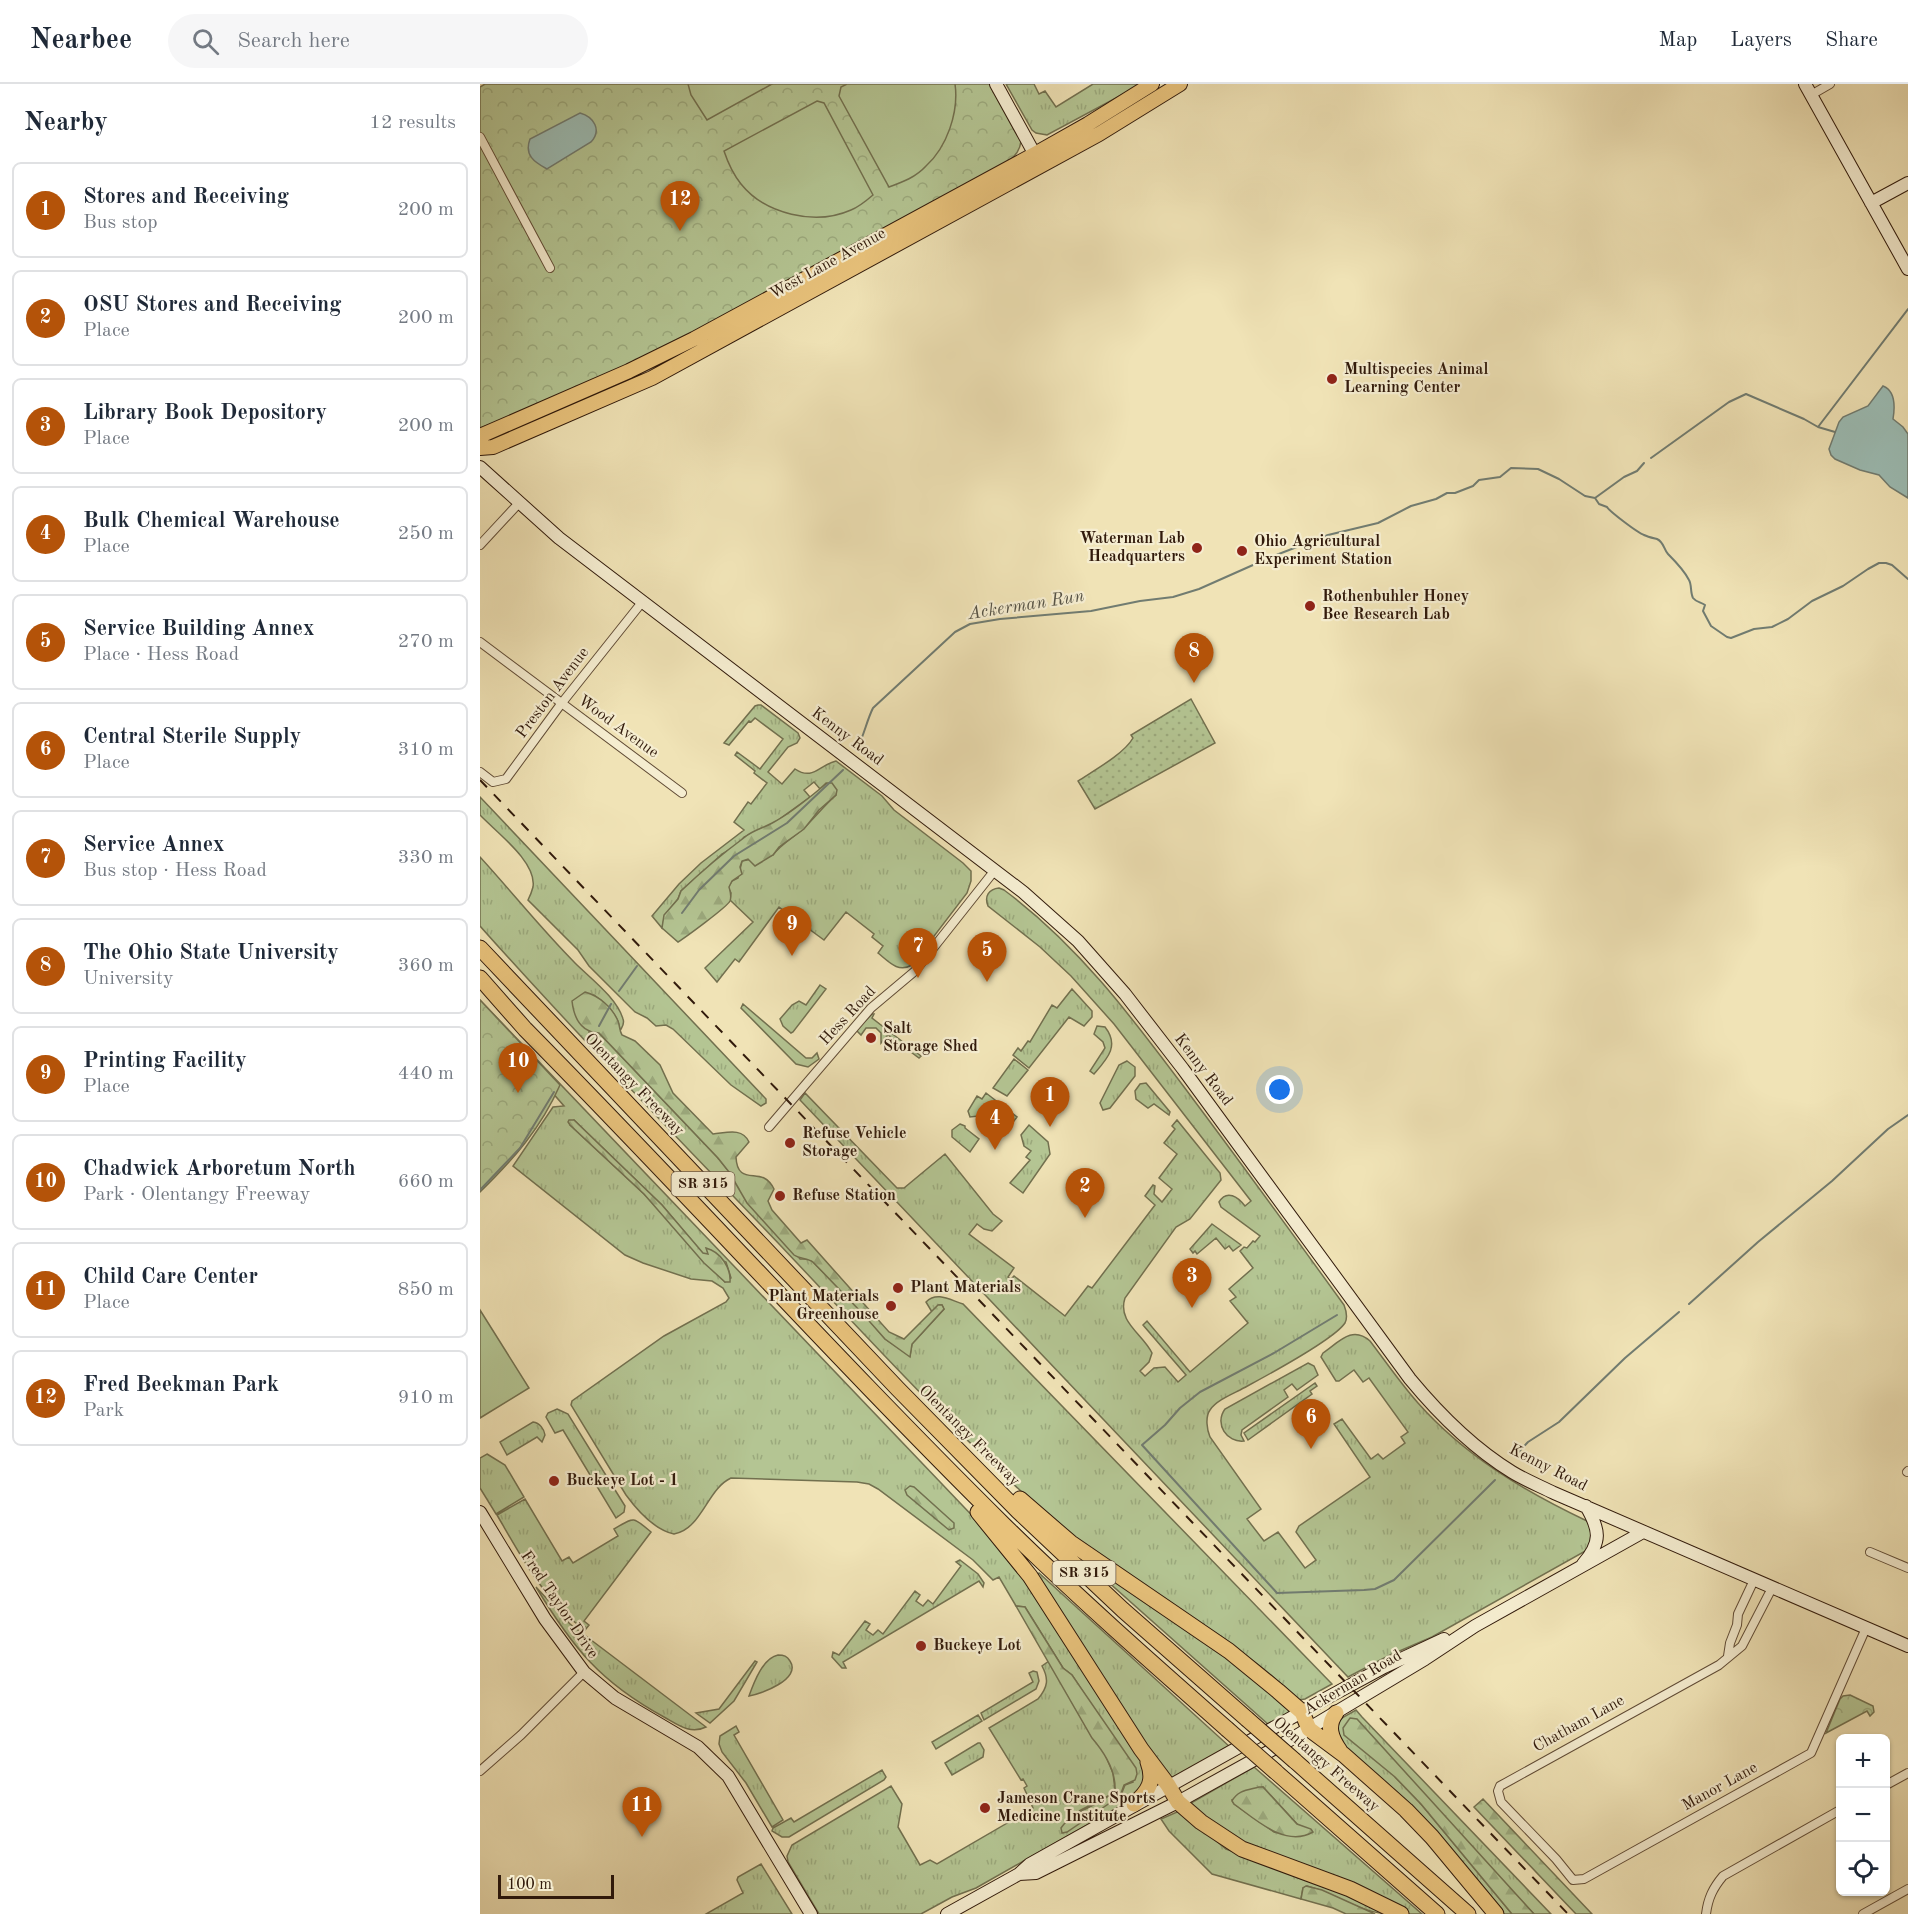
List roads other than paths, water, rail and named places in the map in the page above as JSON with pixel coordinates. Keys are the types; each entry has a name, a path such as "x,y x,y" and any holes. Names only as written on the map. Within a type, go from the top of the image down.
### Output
{"highway":[{"name":"Olentangy Freeway","path":"480,948 927,1420 1018,1511 1123,1610 1468,1914"},
{"name":"SR 315","path":"480,978 525,1029 1004,1526 1109,1625 1437,1914"},
{"path":"480,984 525,1029"},
{"path":"927,1420 1071,1543 1229,1651 1302,1712 1309,1729 1344,1755 1406,1810 1432,1837 1496,1914"},
{"path":"913,1434 1030,1576 1141,1749 1178,1802 1201,1822 1242,1849 1350,1889 1401,1914"},
{"path":"1336,1713 1332,1718 1330,1734 1344,1755"},
{"path":"1134,1804 1150,1787 1152,1779 1141,1749"}],"main road":[{"path":"996,84 1038,160"},
{"name":"West Lane Avenue","path":"480,448 493,447 652,378 1038,160 1088,124 1152,84"},
{"name":"West Lane Avenue","path":"480,436 619,375 685,343 1038,160 1099,134 1180,84"},
{"path":"1808,90 1908,269"},
{"path":"1871,203 1908,183"},
{"name":"Kenny Road","path":"480,467 559,538 995,870 1051,915 1078,941 1107,972 1183,1070 1410,1379 1444,1417 1474,1444 1512,1472 1554,1493 1908,1646"},
{"path":"1578,1569 1589,1557 1598,1538 1596,1525 1586,1506"},
{"name":"Fred Taylor Drive","path":"480,1512 545,1619 584,1672 615,1698 698,1748 728,1776 811,1914"},
{"name":"Ackerman Road","path":"1019,1874 1036,1873 1178,1802 1336,1713 1475,1626 1643,1532"},
{"name":"Ackerman Road","path":"947,1914 1019,1874 1030,1864 1134,1804 1384,1667 1475,1626"}],"street":[{"path":"1808,90 1830,84"},
{"path":"480,137 550,268"},
{"path":"480,545 519,503"},
{"name":"Preston Avenue","path":"480,772 493,782 506,779 561,704 643,601"},
{"name":"Wood Avenue","path":"480,642 682,793"},
{"name":"Hess Road","path":"769,1127 871,1008 915,971 995,870"},
{"path":"1870,1552 1908,1568"},
{"path":"1728,1656 1738,1614 1754,1580"},
{"name":"Chatham Lane","path":"1534,1836 1501,1802 1498,1791 1500,1786 1719,1665 1742,1646 1772,1587"},
{"name":"Manor Lane","path":"1534,1836 1556,1859 1568,1876 1573,1880 1584,1879 1806,1757 1814,1747 1866,1628"},
{"path":"480,1771 521,1735 584,1672"},
{"path":"1890,1783 1908,1773"},
{"path":"1706,1913 1708,1900 1714,1887 1723,1876 1836,1812"},
{"path":"1863,1914 1908,1889"}],"water":[{"path":"580,113 595,124 596,133 591,142 547,169 534,161 528,149 530,139"},
{"path":"1883,386 1892,395 1893,419 1908,434 1908,498 1890,487 1879,475 1835,459 1829,449 1843,417 1868,406"}],"waterway":[{"name":"Ackerman Run","path":"1651,458 1729,402 1746,394 1818,427 1908,309"},
{"name":"Ackerman Run","path":"1818,427 1835,432"},
{"name":"Ackerman Run","path":"1595,498 1624,477 1637,471 1644,463"},
{"name":"Ackerman Run","path":"1263,560 1328,535 1378,523 1411,506 1473,486 1479,480 1500,477 1511,468 1538,469 1559,479 1585,496 1595,498 1599,504 1607,507 1641,533 1659,540 1687,576 1693,598 1705,605 1703,611 1711,626 1727,637 1731,638 1754,629 1772,627 1879,563 1892,565 1908,579"},
{"name":"Ackerman Run","path":"856,750 873,708 955,632 970,624 1091,611 1173,597 1199,589 1253,565"},
{"name":"Ackerman Run","path":"682,913 699,890 734,856 787,823 843,770"},
{"name":"Ackerman Run","path":"619,991 637,966"},
{"name":"Ackerman Run","path":"599,1026 611,1004"},
{"name":"Ackerman Run","path":"480,1190 520,1148 554,1092"},
{"path":"1689,1304 1758,1242 1832,1181 1888,1129 1908,1115"},
{"path":"1515,1456 1528,1442 1559,1422 1625,1358 1679,1312"},
{"path":"1337,1315 1274,1353 1200,1392 1142,1445 1277,1593 1375,1589 1394,1580 1495,1480"}],"railway":[{"path":"480,780 1568,1914"}],"place":[{"name":"Fred Beekman Park","path":"680,231"},
{"name":"Multispecies Animal Learning Center","path":"1332,379"},
{"name":"Waterman Lab Headquarters","path":"1197,548"},
{"name":"Ohio Agricultural Experiment Station","path":"1242,551"},
{"name":"Rothenbuhler Honey Bee Research Lab","path":"1310,606"},
{"name":"The Ohio State University","path":"1194,683"},
{"name":"Printing Facility","path":"792,956"},
{"name":"Service Annex","path":"918,978"},
{"name":"Service Building Annex","path":"987,982"},
{"name":"Salt Storage Shed","path":"871,1038"},
{"name":"Chadwick Arboretum North","path":"518,1093"},
{"name":"Stores and Receiving","path":"1050,1127"},
{"name":"Refuse Vehicle Storage","path":"790,1143"},
{"name":"Bulk Chemical Warehouse","path":"995,1150"},
{"name":"Refuse Station","path":"780,1196"},
{"name":"OSU Stores and Receiving","path":"1085,1218"},
{"name":"Plant Materials","path":"898,1288"},
{"name":"Plant Materials Greenhouse","path":"891,1306"},
{"name":"Library Book Depository","path":"1192,1308"},
{"name":"Central Sterile Supply","path":"1311,1449"},
{"name":"Buckeye Lot - 1","path":"554,1481"},
{"name":"Buckeye Lot","path":"921,1646"},
{"name":"Jameson Crane Sports Medicine Institute","path":"985,1808"},
{"name":"Child Care Center","path":"642,1837"}]}
